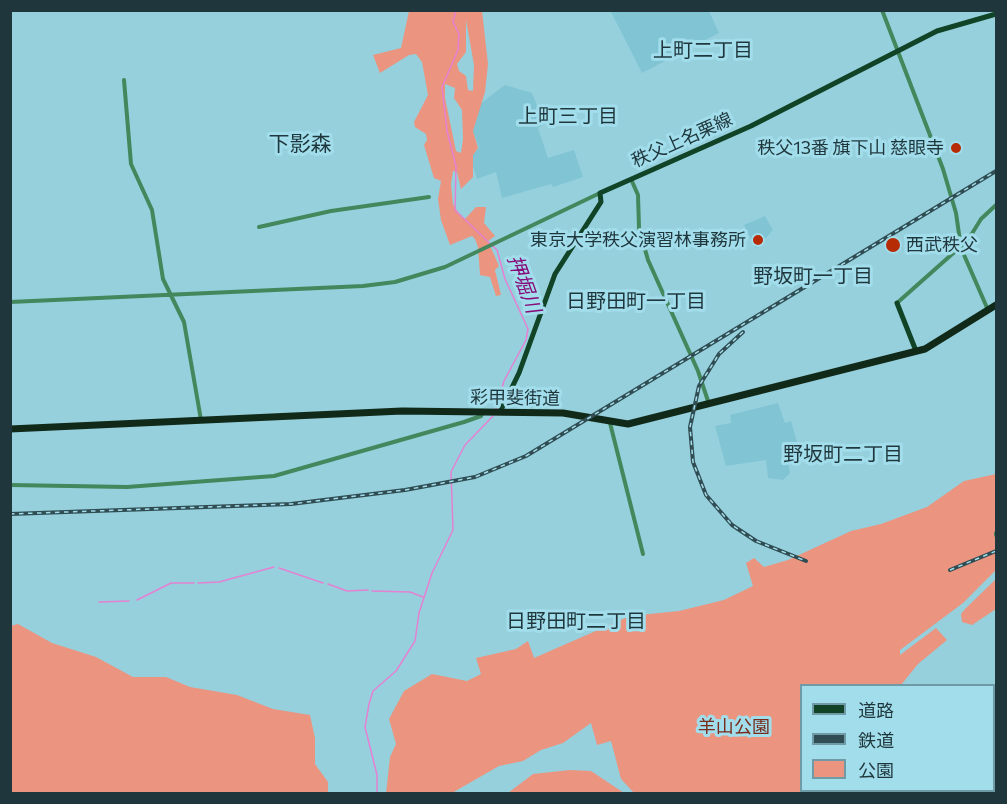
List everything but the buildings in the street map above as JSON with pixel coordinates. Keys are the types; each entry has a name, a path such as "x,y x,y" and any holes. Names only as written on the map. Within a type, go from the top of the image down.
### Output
{"highway":[{"name":"彩甲斐街道","path":"10,429 367,412 563,413 610,423 636,423 936,345 996,305"}],"main road":[{"name":"秩父上名栗線","path":"600,194 751,126 942,29 996,14"},
{"path":"498,412 519,373 555,274 601,202 600,194"},
{"path":"897,303 916,351"}],"street":[{"path":"882,10 896,52 943,170 956,213 960,248 988,310"},
{"path":"124,80 131,164 152,210 163,279 184,322 201,420"},
{"path":"631,179 638,195 639,228 648,260 698,370 709,405"},
{"path":"10,302 395,282 445,267 600,194"},
{"path":"259,227 331,211 429,198"},
{"path":"897,303 960,248 987,211 996,205"},
{"path":"10,485 127,487 274,476 464,422 481,416 484,412"},
{"path":"610,423 643,554"}],"shaded area":[{"path":"615,10 709,11 719,33 642,73 611,12"},
{"path":"505,85 532,93 544,124 538,128 548,158 574,150 583,177 553,187 551,184 502,198 496,172 477,179 470,156 479,148 473,131 480,104"},
{"name":"東京大学秩父演習林事務所","path":"765,216 773,230 756,249 744,225"},
{"path":"778,403 785,423 791,421 798,446 787,458 790,473 783,480 768,478 766,460 726,466 715,426 731,423 730,415"}],"green space":[{"path":"409,11 482,11 488,64 485,92 473,131 478,148 473,155 473,177 461,189 457,172 453,171 451,184 453,204 461,217 465,219 476,207 486,207 484,223 495,236 488,241 499,266 495,270 501,295 496,296 490,277 480,275 478,247 475,239 472,236 450,245 441,220 438,199 441,181 434,178 424,145 427,140 426,134 415,127 414,122 428,95 422,62 416,54 409,55 380,73 373,55 401,48","holes":["466,20 474,65 473,91 468,90 466,76 459,71 457,64 466,52","445,84 455,88 454,98 462,110 461,153 456,151 445,98"]},
{"name":"羊山公園","path":"996,474 996,570 963,603 900,650 900,655 936,628 947,640 918,664 902,684 800,684 800,792 889,792 883,794 634,793 621,779 611,741 597,745 591,723 563,743 541,750 523,761 499,766 452,793 386,794 390,757 396,744 389,719 404,691 432,674 467,681 481,674 476,658 516,649 528,641 534,658 630,616 679,611 724,600 753,586 746,563 754,558 764,567 788,560 851,531 881,524 927,507 964,481"},
{"path":"996,579 996,609 972,625 962,622 961,614"},
{"path":"18,624 52,643 96,657 133,677 166,677 190,687 237,695 273,709 310,715 315,738 315,764 328,782 328,793 11,793 10,626"},
{"path":"570,770 591,771 624,793 508,793 533,774"}],"waterway":[{"name":"押堀川","path":"456,10 453,22 459,34 458,50 442,87 447,131 456,166 455,210 497,250 505,279 528,329 526,340 504,381 496,409"},
{"path":"377,794 377,775 365,727 369,704 373,691 396,671 415,641 419,613 432,573 453,530 451,472 465,445 493,416"},
{"path":"198,583 219,582 274,567"},
{"path":"279,568 323,583"},
{"path":"137,600 171,583 194,583"},
{"path":"328,584 347,591 368,590"},
{"path":"372,591 410,592 423,597"},
{"path":"99,602 129,601"}],"railway":[{"path":"10,514 291,504 405,490 475,477 526,456 996,171"},
{"path":"743,332 719,354 699,386 690,427 693,462 706,495 732,525 756,541 806,561"},
{"path":"950,570 996,551"}],"place":[{"name":"秩父13番 旗下山 慈眼寺","path":"956,148"},
{"name":"東京大学秩父演習林事務所","path":"758,240"},
{"name":"西武秩父","path":"893,245"}],"district":[{"name":"上町二丁目","path":"703,50"},
{"name":"上町三丁目","path":"568,116"},
{"name":"下影森","path":"300,144"},
{"name":"野坂町一丁目","path":"813,276"},
{"name":"日野田町一丁目","path":"636,301"},
{"name":"野坂町二丁目","path":"843,454"},
{"name":"日野田町二丁目","path":"576,621"}]}
